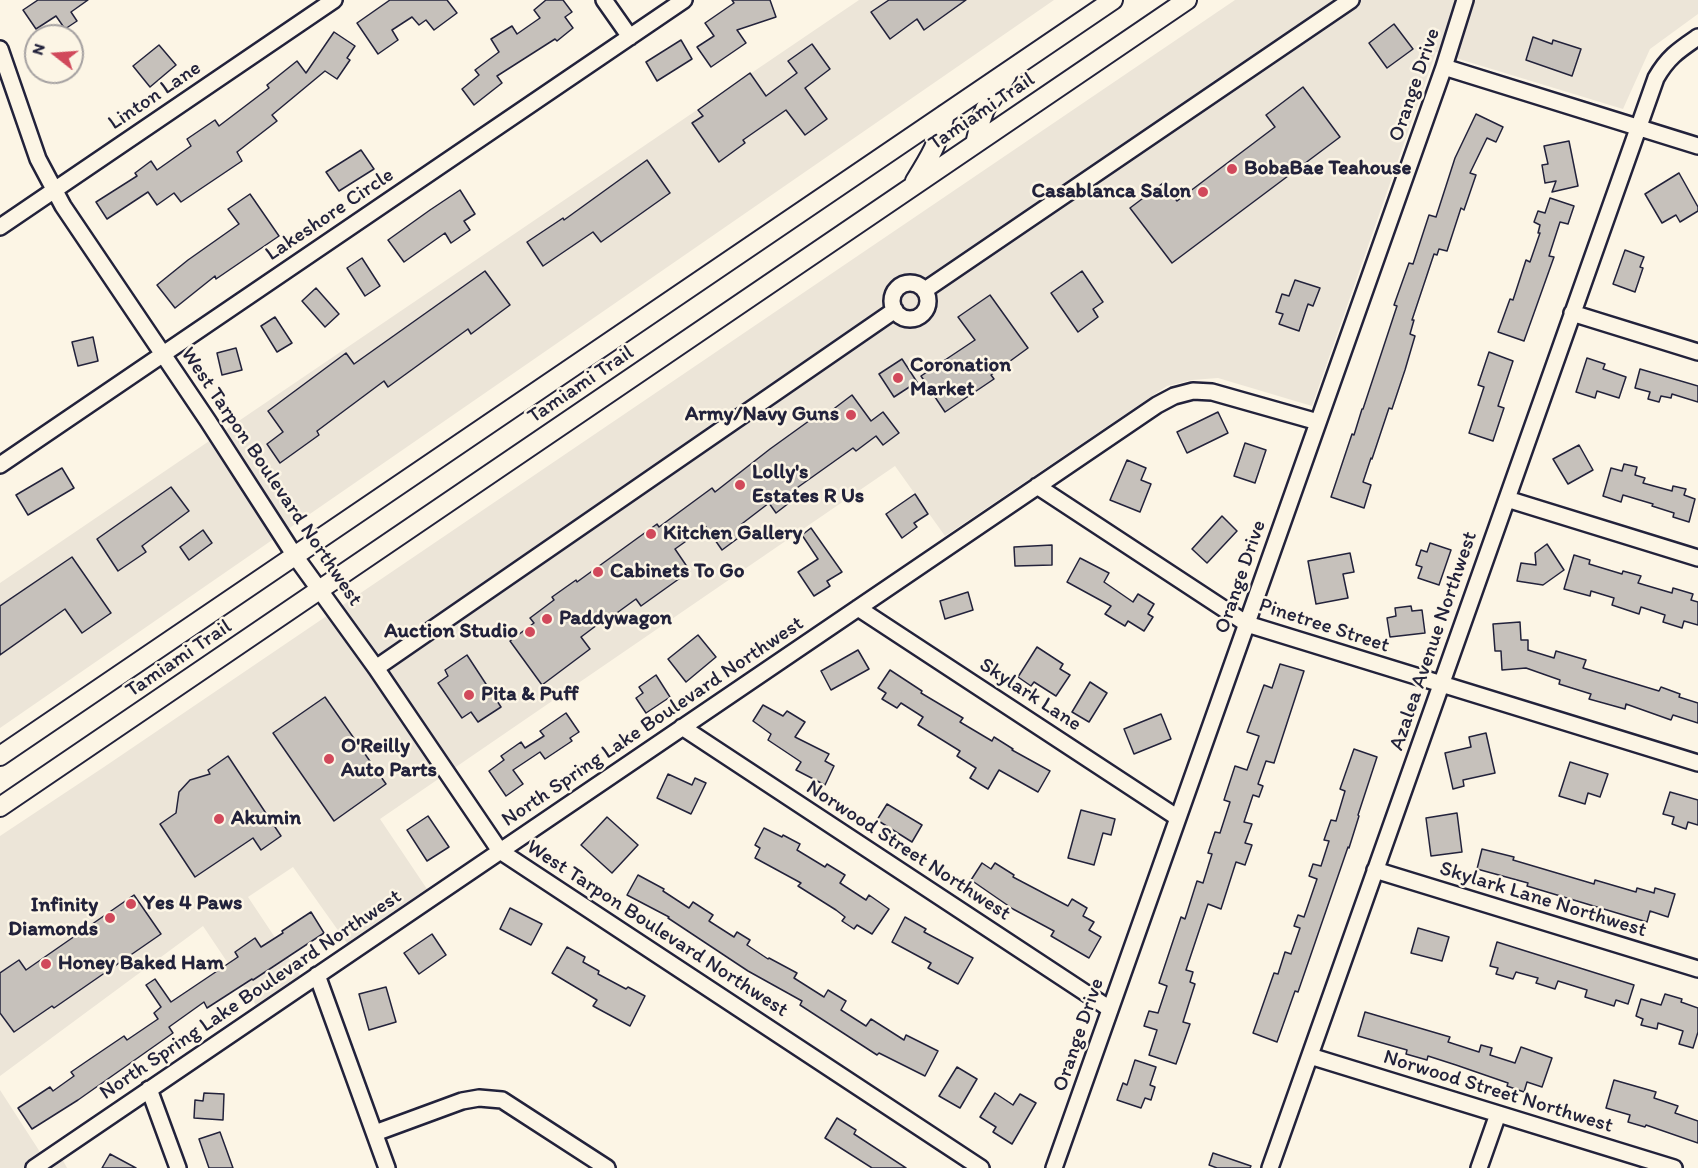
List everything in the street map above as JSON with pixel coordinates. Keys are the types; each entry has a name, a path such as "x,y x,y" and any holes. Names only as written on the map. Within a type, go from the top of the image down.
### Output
{"main road":[{"name":"Tamiami Trail","path":"0,756 1113,0"},
{"name":"Tamiami Trail","path":"0,807 1187,0"},
{"path":"975,144 985,109 1011,69"},
{"path":"911,188 934,150 945,114"}],"street":[{"name":"Linton Lane","path":"0,227 334,0"},
{"path":"604,0 630,37"},
{"name":"Lakeshore Circle","path":"0,465 684,0"},
{"path":"925,290 1351,0"},
{"name":"Orange Drive","path":"1054,1168 1444,67 1465,0"},
{"name":"Azalea Avenue Northwest","path":"1270,1168 1656,78 1665,62 1698,37"},
{"name":"West Tarpon Boulevard Northwest","path":"0,49 32,142 54,191 295,556 376,668 500,851 981,1168"},
{"path":"1444,67 1698,146"},
{"path":"912,283 925,290 928,299 926,310 917,318 900,316 892,301 893,295 900,286 912,283"},
{"path":"376,668 895,310"},
{"path":"1572,313 1698,352"},
{"name":"North Spring Lake Boulevard Northwest","path":"34,1168 1157,405 1174,396 1193,392 1212,392 1318,422"},
{"name":"Pinetree Street","path":"1037,486 1247,624 1698,764"},
{"path":"1507,499 1698,558"},
{"name":"Skylark Lane","path":"858,608 1178,818"},
{"name":"Norwood Street Northwest","path":"682,727 1110,1009"},
{"name":"Skylark Lane Northwest","path":"1375,870 1698,969"},
{"path":"317,975 387,1168"},
{"name":"Norwood Street Northwest","path":"1310,1056 1674,1168"},
{"path":"149,1089 178,1168"},
{"path":"375,1133 462,1101 479,1098 502,1100 607,1168"},
{"path":"1479,1168 1498,1114"}],"shaded area":[{"path":"859,0 1054,0 0,728 0,583"},
{"path":"1235,0 1698,0 1698,14 1650,49 1623,109 1436,52 1312,406 1218,378 1192,380 1167,386 945,536 895,466 380,819 427,889 347,943 293,867 248,897 300,975 256,1005 203,926 0,1076 0,836"},
{"path":"0,1090 40,1152 54,1143 67,1168 0,1168"}],"building":[{"path":"38,0 88,0 71,12 77,21 72,24 62,24 56,16 44,24 33,24 23,10"},
{"path":"390,0 447,0 457,13 434,30 426,20 419,25 412,17 392,30 398,40 378,54 357,23"},
{"path":"546,0 563,0 572,12 565,17 573,28 557,41 555,39 497,76 502,83 474,105 462,89 479,75 475,70 499,52 491,39 512,26 517,34 540,18 534,10"},
{"path":"732,0 770,0 776,17 737,30 746,43 711,67 697,47 714,36 705,23 734,3"},
{"path":"889,0 966,0 924,30 917,19 890,39 871,12"},
{"path":"1394,24 1413,49 1387,68 1369,43"},
{"path":"334,32 355,46 347,58 350,60 337,79 325,71 272,115 277,121 237,152 242,161 181,202 174,193 157,205 148,192 107,219 96,202 137,176 135,173 151,161 157,170 191,146 187,139 215,120 219,126 269,88 267,85 297,61 306,73"},
{"path":"1533,37 1552,44 1553,40 1581,49 1572,76 1526,60"},
{"path":"681,40 692,59 657,81 646,62"},
{"path":"812,44 830,69 805,88 827,119 805,135 786,110 743,140 745,143 719,162 692,123 703,116 698,110 750,73 766,96 797,73 788,61"},
{"path":"159,45 176,65 150,87 133,66"},
{"path":"1303,87 1340,137 1172,263 1130,208 1163,183 1177,201 1275,127 1266,115"},
{"path":"1476,114 1503,127 1496,142 1487,138 1470,173 1476,175 1464,210 1461,208 1447,251 1439,249 1437,255 1434,254 1412,320 1414,320 1410,334 1415,336 1405,370 1363,482 1371,485 1364,508 1331,497 1363,409 1409,263 1413,264 1429,215 1436,217 1455,158"},
{"path":"1569,141 1578,186 1552,192 1556,181 1545,183 1542,165 1548,164 1544,146"},
{"path":"361,150 374,169 339,191 326,172"},
{"path":"647,160 670,193 601,242 593,232 543,266 527,242 563,218 564,220"},
{"path":"1679,173 1698,211 1680,222 1676,215 1662,223 1645,194"},
{"path":"460,190 475,214 464,221 470,230 451,243 445,233 404,262 388,240"},
{"path":"250,194 279,236 216,279 215,276 175,308 157,285 239,224 228,209"},
{"path":"1550,198 1574,206 1568,224 1560,222 1549,256 1554,257 1524,341 1498,332 1510,299 1513,300 1526,260 1530,262 1540,233 1538,233 1540,225 1534,222 1538,211 1545,213"},
{"path":"1625,250 1644,257 1635,292 1613,284"},
{"path":"362,258 380,286 365,296 347,268"},
{"path":"485,271 510,305 471,334 468,329 388,387 384,381 317,431 319,435 280,463 267,444 283,432 268,411 346,353 354,364"},
{"path":"1082,271 1103,302 1093,309 1098,317 1078,332 1051,293"},
{"path":"1295,280 1320,288 1313,306 1308,304 1299,331 1279,324 1283,314 1276,312 1282,294 1289,296"},
{"path":"316,288 339,314 325,327 302,301"},
{"path":"990,295 1028,348 991,375 994,379 945,412 921,376 975,340 958,317"},
{"path":"275,317 292,343 277,352 261,326"},
{"path":"93,337 98,361 78,366 72,342"},
{"path":"236,348 242,370 222,375 217,353"},
{"path":"1489,352 1513,361 1498,406 1504,408 1493,441 1469,433 1484,387 1478,385"},
{"path":"1587,358 1605,364 1603,369 1626,377 1619,398 1597,391 1595,398 1576,392"},
{"name":"Coronation Market","path":"902,359 917,382 894,397 879,374"},
{"path":"1640,369 1698,386 1698,402 1672,394 1671,398 1661,396 1659,402 1648,399 1650,392 1635,388"},
{"path":"852,395 871,421 883,412 899,433 883,445 876,436 856,451 853,448 794,490 798,496 776,513 769,503 739,526 745,533 722,550 706,527 675,549 690,571 641,606 636,599 581,637 590,649 542,685 510,641 534,623 530,618 554,600 552,597 576,580 577,582 657,524 659,527 712,488 715,492 820,413 823,417"},
{"path":"1218,412 1228,433 1187,453 1177,432"},
{"path":"1245,443 1266,450 1255,483 1234,476"},
{"path":"1579,445 1593,470 1568,484 1553,459"},
{"path":"1127,460 1146,468 1141,480 1151,484 1140,512 1110,500"},
{"path":"1624,464 1637,467 1635,475 1645,478 1643,483 1672,491 1673,486 1686,489 1684,495 1695,499 1689,522 1673,517 1674,513 1652,506 1653,504 1623,495 1621,502 1603,496 1611,468 1622,471"},
{"path":"62,468 74,488 28,515 16,495"},
{"path":"171,487 189,511 142,546 146,552 118,571 97,539"},
{"path":"915,494 928,514 914,523 917,527 902,538 886,514"},
{"path":"1222,516 1237,531 1207,563 1192,549"},
{"path":"811,528 842,572 827,581 830,586 814,596 798,572 818,559 802,535"},
{"path":"203,530 212,543 189,560 180,547"},
{"path":"1430,543 1451,550 1439,585 1418,578 1422,567 1416,565 1421,550 1427,552"},
{"path":"1547,544 1564,570 1543,585 1517,581 1521,563 1536,565 1535,553"},
{"path":"1052,545 1052,565 1015,566 1014,547"},
{"path":"1350,553 1354,572 1343,574 1348,598 1316,604 1308,561"},
{"path":"1574,555 1590,560 1589,564 1622,574 1623,571 1641,576 1638,583 1672,593 1673,588 1693,594 1691,600 1698,602 1698,625 1684,621 1682,628 1663,622 1665,615 1641,607 1639,614 1612,605 1614,598 1591,591 1590,596 1564,589"},
{"path":"72,557 111,613 82,633 65,609 0,655 0,606"},
{"path":"1080,558 1109,573 1104,582 1133,602 1138,594 1154,604 1148,614 1153,617 1144,631 1128,621 1125,626 1105,614 1111,606 1067,582"},
{"path":"968,592 973,610 945,619 940,601"},
{"path":"1411,606 1412,611 1422,610 1425,633 1390,637 1387,618 1396,616 1395,608"},
{"path":"1520,622 1521,640 1528,640 1528,650 1554,658 1556,651 1586,660 1583,668 1659,691 1661,687 1680,694 1679,697 1698,703 1698,723 1673,715 1671,720 1626,704 1625,709 1589,699 1591,694 1559,684 1560,680 1526,668 1502,670 1501,651 1495,651 1493,624"},
{"path":"698,635 716,657 686,682 668,659"},
{"path":"1037,647 1063,664 1060,669 1070,675 1056,696 1034,682 1031,686 1018,677"},
{"path":"858,650 869,669 831,690 821,671"},
{"name":"Pita & Puff","path":"467,655 501,707 478,722 471,712 462,718 438,683 448,676 445,670"},
{"path":"1280,664 1304,671 1274,763 1266,761 1258,784 1263,786 1259,797 1253,795 1244,822 1252,824 1245,843 1252,845 1245,865 1236,862 1221,909 1208,904 1186,970 1193,972 1190,982 1195,984 1183,1022 1190,1024 1176,1064 1149,1055 1157,1030 1144,1026 1149,1011 1158,1013 1167,986 1159,983 1181,917 1185,919 1197,881 1203,883 1212,854 1208,853 1215,832 1220,833 1230,802 1224,800 1235,766 1247,770 1259,736 1247,732 1264,685 1272,688"},
{"path":"890,670 922,691 921,693 963,718 960,722 992,741 994,737 1050,771 1038,792 999,770 988,789 970,778 976,768 957,756 960,751 918,725 923,717 901,703 897,708 882,699 886,693 878,688"},
{"path":"656,675 670,697 646,713 636,698 643,693 639,687"},
{"path":"1090,682 1107,693 1089,722 1072,712"},
{"name":"O'Reilly Auto Parts","path":"325,697 386,784 334,821 273,733"},
{"path":"763,705 783,716 787,711 805,722 795,737 829,754 825,761 834,766 825,785 796,770 801,762 768,740 771,734 753,721"},
{"path":"566,713 579,732 570,738 572,741 545,759 540,752 513,770 523,784 506,796 489,771 504,760 501,756 521,742 525,748 544,736 540,731"},
{"path":"1161,714 1171,739 1134,754 1124,729"},
{"path":"1486,733 1495,773 1463,780 1464,786 1453,789 1445,753 1471,747 1469,737"},
{"path":"1354,749 1377,757 1349,848 1298,992 1295,991 1277,1042 1253,1033 1274,973 1278,974 1285,952 1291,954 1300,928 1294,926 1298,915 1304,917 1317,879 1309,876 1313,864 1321,866 1329,841 1324,840 1331,820 1336,821 1345,791 1340,789"},
{"name":"Akumin","path":"228,756 281,836 261,850 253,838 195,877 160,824 176,813 179,792 190,780 210,774 208,770"},
{"path":"1570,762 1608,774 1600,797 1588,793 1585,804 1559,796"},
{"path":"668,774 692,785 695,778 706,783 691,814 657,798"},
{"path":"1670,792 1698,800 1698,825 1688,822 1686,829 1672,824 1674,817 1663,814"},
{"path":"887,804 922,825 912,842 877,820"},
{"path":"1081,810 1115,819 1111,835 1103,833 1094,865 1068,858"},
{"path":"1457,813 1462,852 1431,856 1426,818"},
{"path":"428,816 449,847 427,861 407,830"},
{"path":"607,817 638,845 612,873 581,845"},
{"path":"764,828 800,844 797,850 825,867 827,864 845,875 840,883 866,900 869,895 889,909 872,934 857,925 854,929 842,921 845,917 836,910 798,886 801,883 755,858 760,848 755,845"},
{"path":"1482,849 1514,857 1513,860 1594,884 1595,880 1636,892 1637,888 1654,893 1655,888 1675,894 1668,917 1650,911 1647,922 1527,886 1528,883 1477,869"},
{"path":"982,863 991,869 995,863 1014,875 1013,877 1068,906 1072,899 1087,908 1083,916 1094,922 1089,930 1101,937 1089,958 1051,936 1054,931 1013,909 971,880"},
{"path":"638,875 664,889 663,891 689,908 693,902 713,915 709,921 734,937 737,932 750,940 747,945 768,959 797,973 794,978 824,997 828,990 846,1001 841,1010 866,1026 871,1019 904,1040 906,1035 938,1051 925,1076 879,1053 877,1055 800,1005 802,1001 748,971 669,917 627,895"},
{"path":"134,895 161,934 54,1008 52,1006 14,1032 0,1013 0,973 19,960 26,970"},
{"path":"510,908 542,924 531,945 500,929"},
{"path":"311,912 324,933 207,1008 204,1002 169,1027 173,1033 78,1100 32,1129 18,1108 50,1087 53,1091 74,1076 71,1072 124,1036 127,1040 158,1019 154,1013 161,1007 146,985 155,979 171,1002 238,957 235,952 255,938 261,947"},
{"path":"905,917 926,929 924,932 973,958 958,984 928,968 931,963 892,942"},
{"path":"1418,928 1449,937 1442,961 1411,953"},
{"path":"432,934 446,955 419,974 404,953"},
{"path":"1497,942 1634,985 1628,1004 1616,1000 1614,1006 1585,997 1587,990 1558,981 1555,989 1536,983 1538,978 1516,972 1513,979 1496,974 1498,968 1490,966"},
{"path":"567,947 585,957 583,962 599,971 598,974 645,996 630,1026 593,1006 597,1000 552,973"},
{"path":"386,987 396,1022 369,1030 359,994"},
{"path":"1665,994 1682,999 1681,1002 1698,1008 1698,1032 1693,1048 1679,1044 1683,1031 1658,1023 1657,1029 1641,1025 1643,1019 1636,1016 1641,999 1661,1005"},
{"path":"1365,1012 1450,1037 1448,1042 1479,1052 1481,1045 1492,1048 1490,1055 1515,1063 1521,1047 1552,1058 1542,1087 1527,1082 1524,1092 1507,1086 1508,1083 1456,1065 1428,1056 1427,1060 1406,1054 1407,1050 1358,1036"},
{"path":"1135,1060 1156,1067 1150,1085 1155,1087 1151,1100 1145,1098 1141,1108 1117,1100 1123,1083 1127,1085"},
{"path":"957,1067 977,1079 960,1108 939,1096"},
{"path":"1614,1080 1656,1092 1654,1098 1678,1106 1675,1113 1698,1121 1698,1143 1646,1125 1645,1127 1628,1122 1630,1115 1606,1108"},
{"path":"204,1093 224,1094 223,1120 194,1118 195,1100 203,1101"},
{"path":"995,1093 1013,1105 1020,1094 1036,1103 1012,1144 993,1132 996,1127 980,1117"},
{"path":"837,1118 856,1130 854,1134 906,1168 872,1168 825,1138"},
{"path":"220,1132 233,1168 209,1168 199,1139"},
{"path":"1213,1153 1251,1166 1250,1168 1217,1168 1209,1165"},
{"path":"110,1154 136,1168 102,1168"}],"place":[{"name":"BobaBae Teahouse","path":"1232,169"},
{"name":"Casablanca Salon","path":"1203,192"},
{"name":"Coronation Market","path":"898,378"},
{"name":"Army/Navy Guns","path":"851,415"},
{"name":"Lolly's Estates R Us","path":"740,485"},
{"name":"Kitchen Gallery","path":"651,534"},
{"name":"Cabinets To Go","path":"598,572"},
{"name":"Paddywagon","path":"547,619"},
{"name":"Auction Studio","path":"530,632"},
{"name":"Pita & Puff","path":"469,695"},
{"name":"O'Reilly Auto Parts","path":"329,759"},
{"name":"Akumin","path":"219,819"},
{"name":"Yes 4 Paws","path":"131,904"},
{"name":"Infinity Diamonds","path":"110,918"},
{"name":"Honey Baked Ham","path":"46,964"}]}
